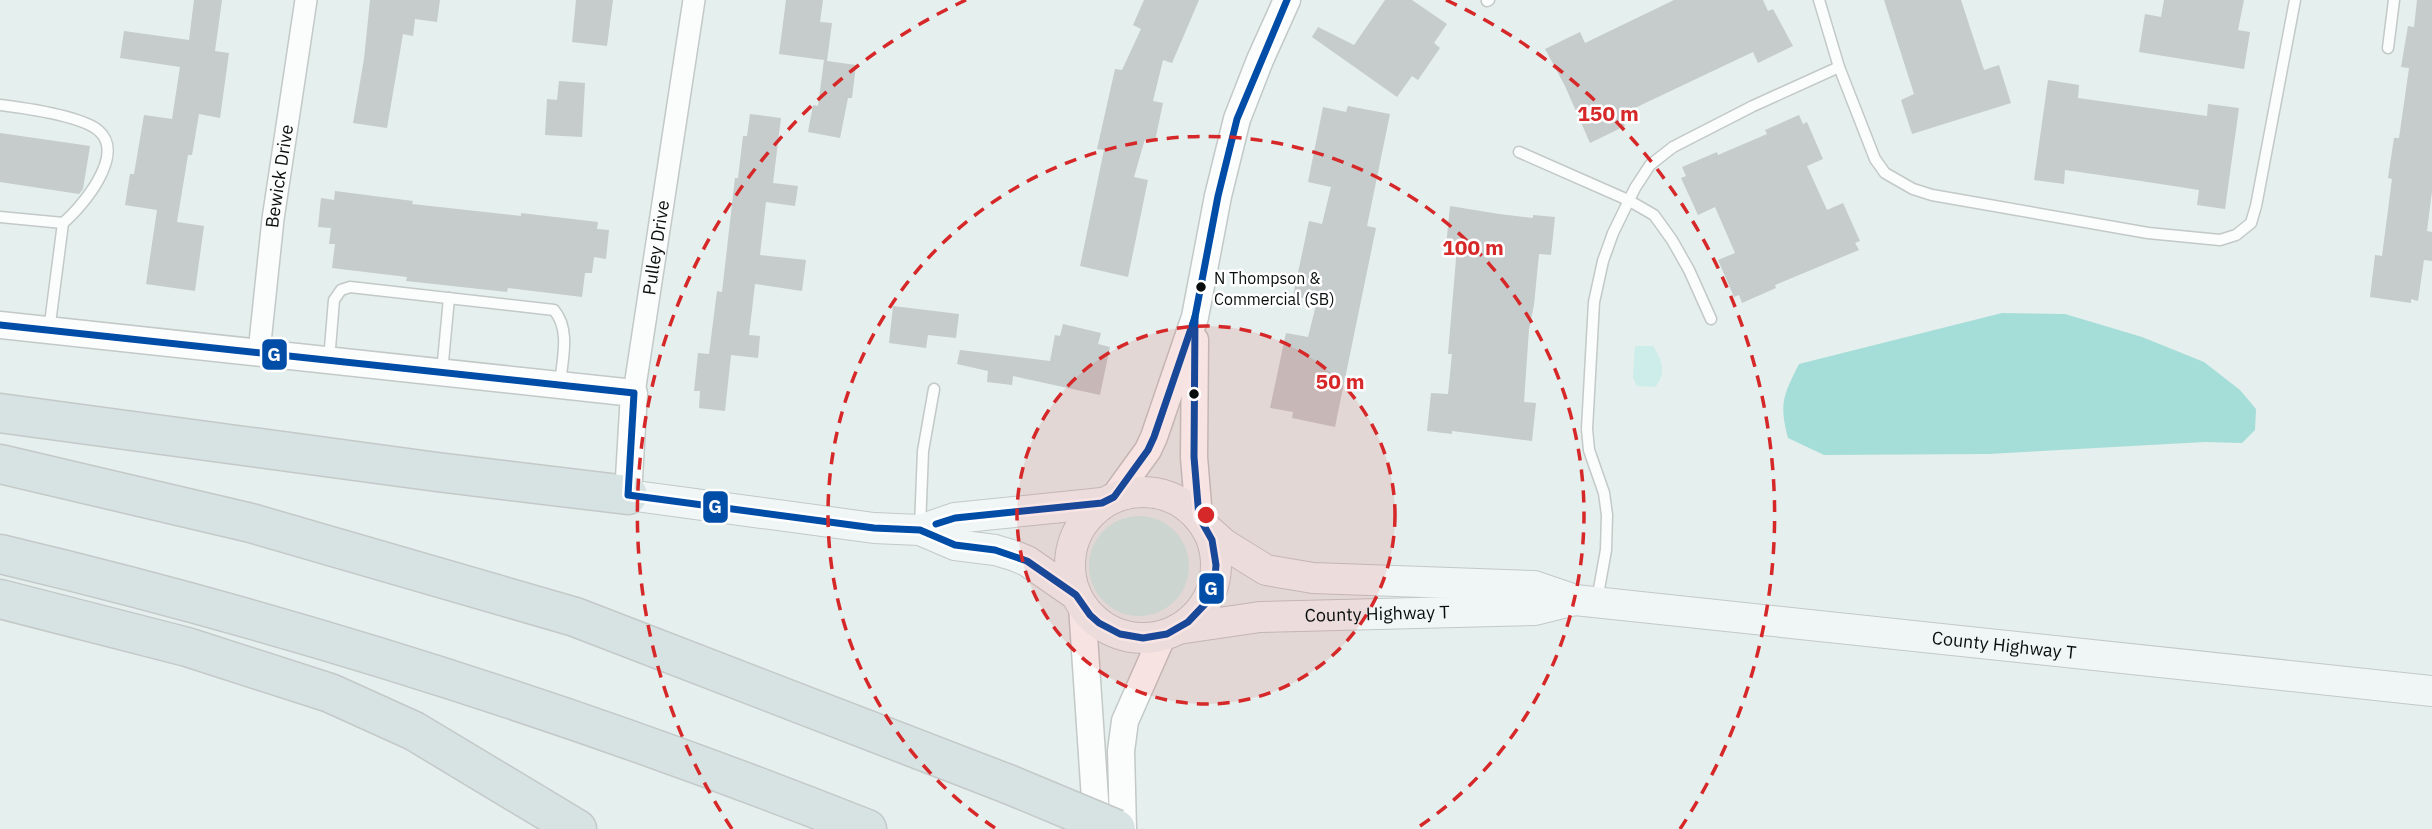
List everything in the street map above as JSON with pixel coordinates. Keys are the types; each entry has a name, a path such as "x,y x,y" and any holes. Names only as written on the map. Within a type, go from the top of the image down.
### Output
{"highway":[{"path":"0,413 628,495"},
{"path":"0,464 251,523 575,617 1008,784 1116,829"},
{"path":"0,554 255,620 450,678 782,795 867,829"},
{"path":"0,598 187,647 330,693 414,731 577,829"}],"main road":[{"path":"628,495 874,528 920,530 954,545 995,550 1027,561 1079,600 1098,623 1120,634 1143,638 1170,632 1188,622 1206,603 1215,578 1215,552 1203,523 1178,500 1166,495 1140,492 1108,500 955,518 920,530"},
{"path":"1079,600 1071,579 1069,562 1072,545 1089,514 1108,500"},
{"name":"County Highway T","path":"1203,523 1224,544 1266,570 1313,578 1534,586 1586,601 2432,691"},
{"name":"County Highway T","path":"1170,632 1260,617 1535,610 1586,601"}],"street":[{"name":"Bewick Drive","path":"259,352 273,219 306,0"},
{"name":"Pulley Drive","path":"628,495 634,393 694,0"},
{"path":"1108,500 1148,450 1154,437 1195,317 1218,196 1237,119 1259,60 1287,0"},
{"path":"1195,317 1194,457 1203,523"},
{"path":"0,325 634,393"},
{"path":"1079,600 1097,829"},
{"path":"1124,829 1121,751 1125,721 1170,632"}],"lane":[{"path":"1819,0 1839,67 1875,159 1885,173 1913,189 1932,195 2148,233 2220,240 2236,235 2250,223 2256,206 2295,0"},
{"path":"2388,48 2394,0"},
{"path":"1586,601 1606,550 1607,515 1604,494 1589,450 1587,429 1594,302 1606,252 1628,200 1650,164 1673,147 1839,67"},
{"path":"0,106 33,110 77,121 98,130 106,140 106,160 97,185 80,209 63,223 50,331"},
{"path":"1519,152 1628,200 1654,215 1672,240 1711,319"},
{"path":"0,217 63,223"},
{"path":"329,360 334,300 341,290 350,287 554,310 561,319 564,330 560,385"},
{"path":"442,372 449,298"},
{"path":"920,530 923,451 934,389"}],"shaded area":[{"path":"1635,346 1653,346 1659,356 1662,372 1655,387 1637,386 1633,378"},
{"path":"1139,516 1158,520 1175,530 1185,547 1189,566 1185,585 1175,602 1158,612 1139,616 1120,612 1103,602 1093,585 1089,566 1093,547 1103,530 1120,520"}],"water":[{"path":"2002,313 2065,314 2142,337 2204,362 2240,390 2256,409 2255,430 2242,443 2205,442 1989,454 1824,455 1788,438 1784,400 1799,364"}],"building":[{"path":"194,0 222,0 215,51 229,53 220,118 199,114 192,155 188,155 177,222 204,226 195,291 146,284 157,210 125,205 130,174 134,174 144,115 172,119 180,67 120,58 124,31 189,40"},
{"path":"370,0 440,0 437,22 415,19 413,36 403,34 387,128 353,123 364,59"},
{"path":"576,0 613,0 607,46 572,42"},
{"path":"786,0 823,0 820,22 832,23 827,61 856,65 852,98 848,98 840,138 808,132 813,105 818,106 824,60 779,54"},
{"path":"1144,0 1199,0 1172,63 1163,60 1153,101 1163,103 1155,141 1145,139 1134,177 1148,180 1128,277 1080,266 1104,150 1097,149 1115,69 1122,70 1141,29 1133,25"},
{"path":"1385,0 1412,0 1447,24 1434,43 1440,48 1418,80 1412,76 1397,97 1312,37 1318,27 1354,45"},
{"path":"1674,0 1763,0 1768,11 1773,9 1793,46 1758,63 1753,52 1620,115 1625,126 1590,143 1545,49 1580,32 1585,43"},
{"path":"1884,0 1961,0 1984,70 1999,65 2011,103 1912,134 1901,100 1914,94"},
{"path":"2164,0 2244,0 2238,30 2250,32 2244,69 2139,52 2145,14 2161,17"},
{"path":"2417,0 2432,0 2432,191 2427,231 2432,232 2432,261 2424,260 2418,301 2411,299 2411,303 2370,297 2375,255 2382,256 2392,179 2388,178 2394,138 2399,138 2409,68 2401,67 2408,26 2414,27"},
{"path":"2048,80 2079,85 2078,98 2207,116 2208,104 2239,108 2225,209 2197,205 2199,190 2141,181 2065,170 2064,184 2034,180"},
{"path":"559,81 585,83 582,137 545,135 547,99 557,100"},
{"path":"1348,106 1390,114 1367,226 1376,228 1335,427 1292,418 1293,412 1270,408 1286,333 1308,337 1317,301 1293,296 1309,221 1322,224 1331,187 1308,182 1323,107 1346,112"},
{"path":"750,114 781,118 773,183 798,186 795,206 766,202 760,255 806,260 802,291 755,284 749,335 760,336 758,358 731,355 725,411 699,408 700,391 694,391 698,353 709,354 717,291 722,292 735,178 738,178 743,136 747,136"},
{"path":"1799,115 1803,124 1807,122 1823,159 1807,166 1827,210 1843,203 1860,241 1855,243 1859,250 1775,285 1776,288 1742,303 1739,295 1734,297 1718,260 1735,253 1715,207 1698,215 1681,178 1686,176 1682,167 1767,134 1765,130"},
{"path":"0,133 90,146 83,189 79,194 0,182"},
{"path":"335,191 413,201 412,204 598,222 597,229 609,230 606,259 594,257 592,273 585,273 582,297 508,288 507,292 406,281 407,277 332,268 335,244 329,244 331,228 318,227 321,198 334,200"},
{"path":"1450,206 1533,218 1533,215 1555,217 1551,255 1539,254 1529,329 1524,402 1536,403 1532,441 1452,431 1452,434 1427,431 1431,393 1448,394 1452,354 1448,354 1457,247 1446,246"},
{"path":"893,306 959,314 956,338 928,335 926,348 889,343"},
{"path":"1063,324 1101,333 1098,344 1110,347 1100,395 1013,376 1012,385 987,382 988,371 957,364 960,350 1050,361 1055,335 1060,336"}],"transit line":[{"name":"G","path":"936,524 955,518 1102,503 1114,497 1148,450 1195,317 1218,196 1237,119 1287,0"},
{"name":"G","path":"0,325 634,393 628,495 874,528 920,530 955,545 995,550 1027,561 1076,595 1099,623 1120,634 1143,638 1167,634 1188,622 1206,603 1215,578 1212,540 1199,517 1194,457 1195,317"}],"place":[{"name":"N Thompson & Commercial (SB)","path":"1201,287"}]}
